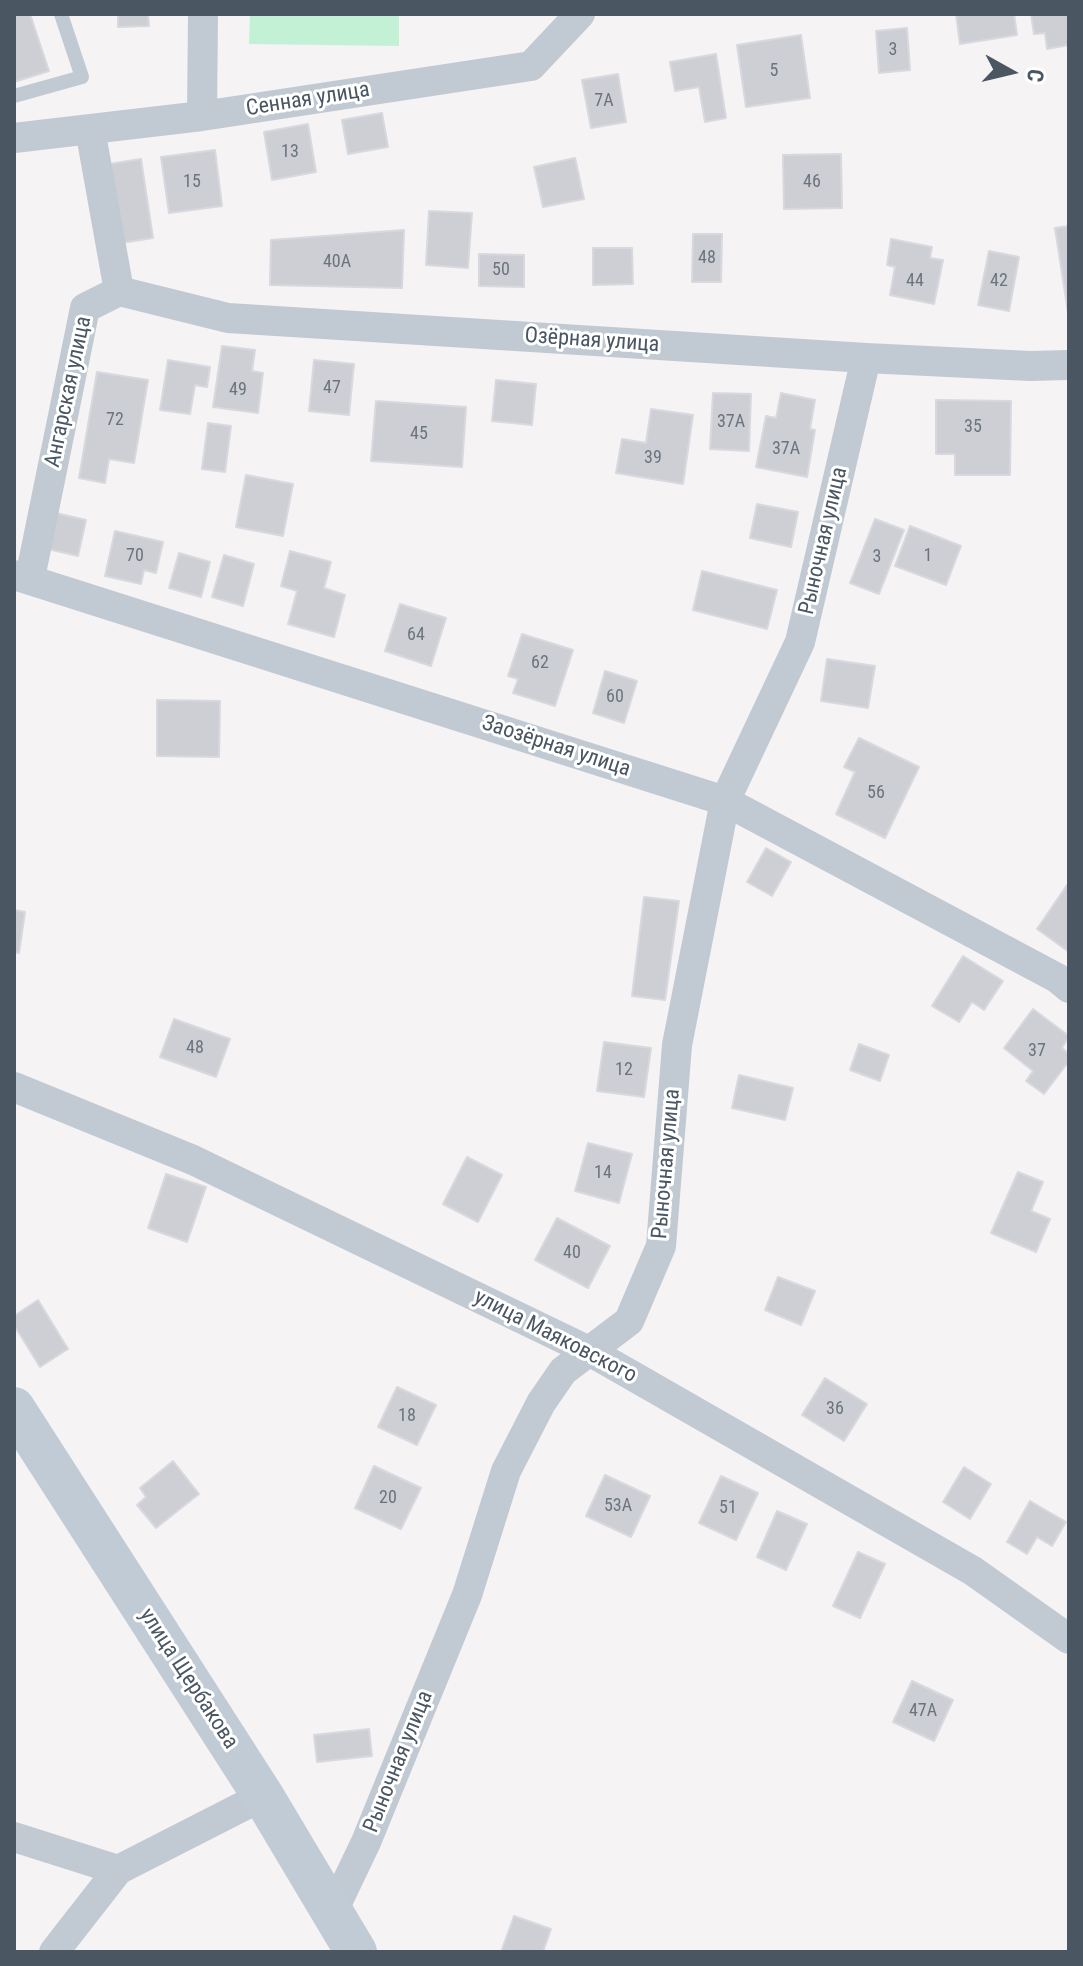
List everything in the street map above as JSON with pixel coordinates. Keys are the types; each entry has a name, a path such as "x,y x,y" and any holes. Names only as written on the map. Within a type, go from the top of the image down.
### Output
{"street":[{"path":"202,116 203,14"},
{"name":"Сенная улица","path":"14,138 202,116 531,66 580,14"},
{"path":"90,129 119,291"},
{"name":"Озёрная улица","path":"119,291 228,318 866,358 1069,365"},
{"name":"Ангарская улица","path":"22,577 85,308 119,291"},
{"name":"Рыночная улица","path":"333,1911 366,1842 467,1595 506,1471 541,1403 563,1371 629,1321 661,1246 677,1045 725,801 800,642 866,358"},
{"name":"Заозёрная улица","path":"22,577 725,801 1057,978 1069,988"},
{"name":"улица Маяковского","path":"14,1087 193,1160 591,1352 973,1571 1069,1639"},
{"name":"улица Щербакова","path":"14,1408 263,1796 356,1952"},
{"path":"54,1952 118,1870 263,1796"},
{"path":"14,1837 118,1870"}],"lane":[{"path":"14,96 82,77 61,14"}],"green space":[{"path":"250,14 399,14 399,46 249,44"}],"building":[{"path":"14,14 30,14 49,71 14,82"},
{"path":"118,14 148,14 149,26 118,27"},
{"path":"956,14 1014,14 1017,35 960,44"},
{"path":"1031,14 1069,14 1069,45 1047,49 1045,33 1034,34"},
{"path":"907,28 910,70 879,73 876,31"},
{"path":"801,35 810,98 746,107 737,45"},
{"path":"716,54 726,118 705,122 699,87 675,91 670,62"},
{"path":"618,74 626,122 591,128 582,80"},
{"path":"382,113 388,147 348,154 342,120"},
{"path":"308,124 316,172 272,180 264,132"},
{"path":"215,150 222,206 169,213 161,157"},
{"path":"841,154 842,208 784,209 783,155"},
{"path":"575,158 584,199 543,207 534,167"},
{"path":"141,159 153,238 121,243 109,164"},
{"path":"429,211 472,213 468,268 426,265"},
{"path":"1069,226 1069,319 1055,228"},
{"path":"404,230 402,288 270,285 271,240"},
{"path":"693,234 722,234 721,282 692,282"},
{"path":"891,239 932,247 930,258 943,260 934,304 890,295 895,267 887,265"},
{"path":"593,248 632,248 633,284 593,285"},
{"path":"989,251 1019,257 1009,311 978,305"},
{"path":"479,254 524,255 524,287 479,286"},
{"path":"222,346 255,350 252,371 263,373 258,413 213,407"},
{"path":"168,360 210,367 207,387 195,385 190,414 160,410"},
{"path":"314,360 354,364 349,415 309,411"},
{"path":"97,372 148,380 134,463 109,459 105,483 79,478"},
{"path":"496,380 536,384 532,425 492,421"},
{"path":"713,393 751,394 749,451 710,449"},
{"path":"781,393 815,400 810,429 815,430 807,477 756,467 766,416 776,418"},
{"path":"936,400 1011,401 1010,475 955,475 955,454 936,454"},
{"path":"376,401 466,407 462,467 371,461"},
{"path":"651,409 693,415 683,484 616,473 622,439 646,443"},
{"path":"208,423 231,426 225,472 202,469"},
{"path":"246,475 293,484 283,536 236,527"},
{"path":"757,504 798,512 791,547 750,538"},
{"path":"56,513 86,520 78,556 48,549"},
{"path":"875,519 904,530 879,594 850,583"},
{"path":"910,526 961,546 946,585 895,566"},
{"path":"115,531 163,542 156,573 144,570 141,584 105,576"},
{"path":"290,551 331,562 324,588 345,595 334,637 288,624 297,591 281,586"},
{"path":"179,553 210,562 201,597 169,588"},
{"path":"224,555 254,564 243,606 212,597"},
{"path":"702,571 777,590 767,629 693,610"},
{"path":"400,604 446,618 431,666 385,651"},
{"path":"522,634 573,650 555,706 513,693 518,679 508,676"},
{"path":"827,659 875,666 868,708 821,701"},
{"path":"605,671 637,681 624,723 593,713"},
{"path":"157,700 220,701 219,757 157,756"},
{"path":"859,738 919,767 885,838 836,814 855,772 844,767"},
{"path":"766,848 791,862 772,896 747,882"},
{"path":"1069,882 1069,952 1037,929"},
{"path":"644,897 679,901 665,1000 632,996"},
{"path":"14,910 25,912 19,953 14,952"},
{"path":"963,956 1003,981 984,1010 972,1002 959,1022 932,1006"},
{"path":"1033,1009 1069,1036 1062,1048 1069,1054 1069,1061 1044,1094 1026,1081 1033,1071 1004,1048"},
{"path":"174,1019 230,1039 216,1077 160,1057"},
{"path":"604,1042 651,1048 644,1097 597,1091"},
{"path":"859,1044 889,1055 880,1081 850,1070"},
{"path":"739,1075 793,1088 785,1120 732,1108"},
{"path":"588,1143 632,1154 619,1203 575,1191"},
{"path":"467,1157 502,1175 478,1222 443,1204"},
{"path":"1018,1172 1043,1182 1031,1211 1050,1219 1036,1252 991,1233"},
{"path":"166,1174 206,1187 187,1242 148,1228"},
{"path":"557,1218 610,1246 588,1288 535,1260"},
{"path":"778,1277 815,1291 801,1325 765,1310"},
{"path":"38,1300 68,1349 40,1367 14,1325 14,1316"},
{"path":"825,1378 867,1404 844,1441 802,1415"},
{"path":"397,1387 436,1405 417,1445 378,1427"},
{"path":"173,1461 199,1494 156,1528 137,1505 146,1497 140,1488"},
{"path":"374,1466 421,1488 401,1529 355,1508"},
{"path":"964,1467 991,1484 970,1519 943,1502"},
{"path":"605,1475 650,1496 631,1537 586,1516"},
{"path":"721,1476 758,1493 736,1540 699,1523"},
{"path":"1030,1501 1066,1522 1052,1546 1037,1537 1027,1554 1007,1542"},
{"path":"777,1511 807,1524 786,1570 757,1557"},
{"path":"858,1552 885,1564 860,1618 833,1606"},
{"path":"912,1681 953,1700 934,1741 893,1722"},
{"path":"369,1729 372,1756 317,1762 314,1735"},
{"path":"514,1916 551,1929 543,1952 501,1952"}]}
